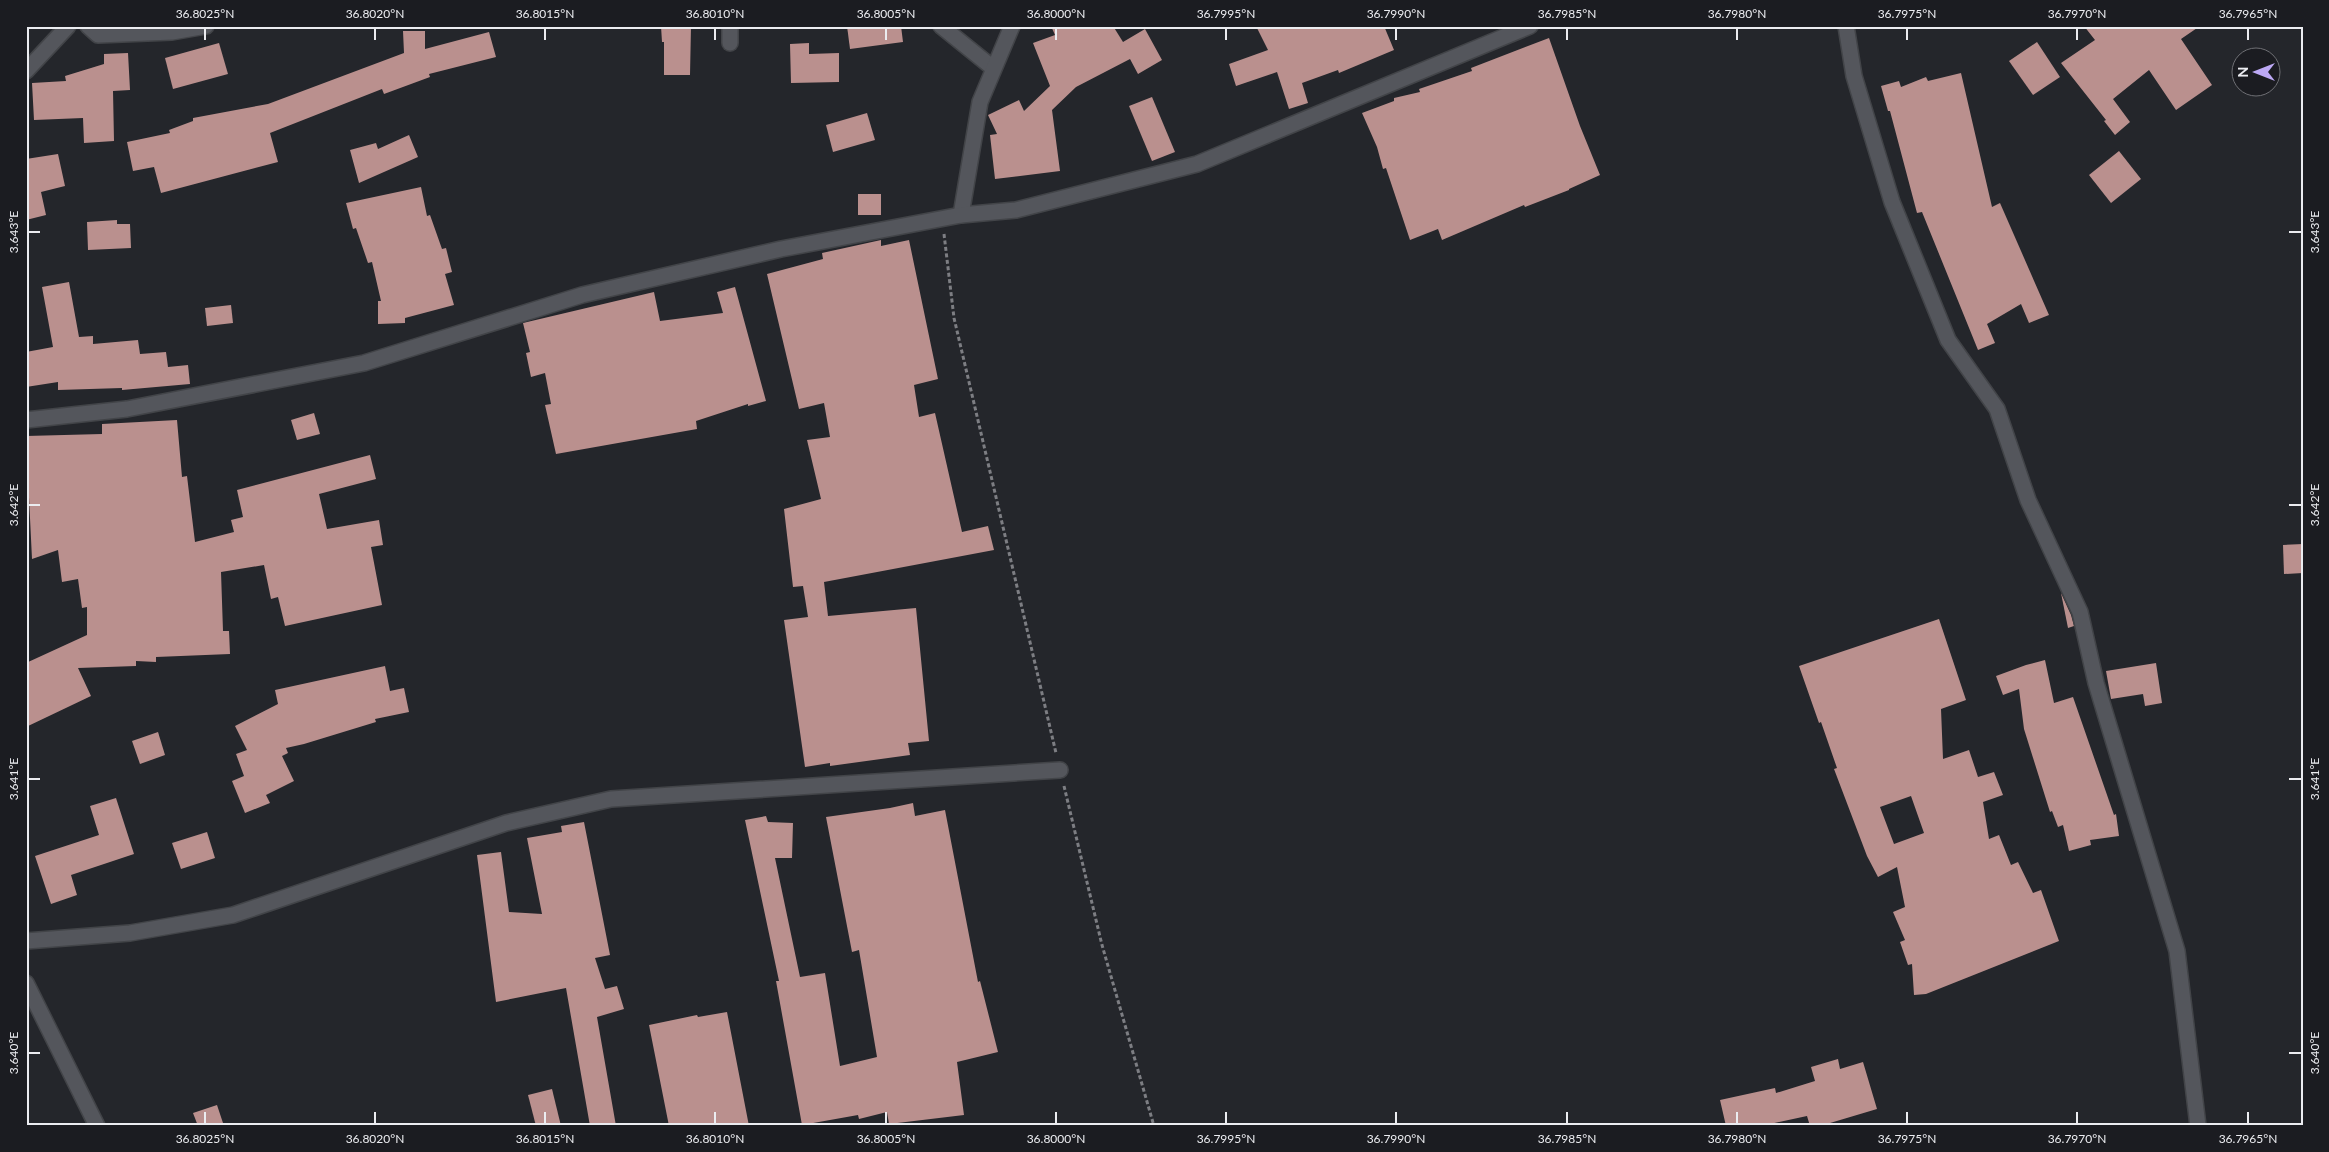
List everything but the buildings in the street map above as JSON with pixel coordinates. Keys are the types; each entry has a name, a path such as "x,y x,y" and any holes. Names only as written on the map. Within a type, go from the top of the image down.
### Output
{"street":[{"path":"26,71 68,26"},
{"path":"88,26 98,35 172,32 206,26"},
{"path":"730,26 730,43"},
{"path":"941,26 993,68"},
{"path":"961,215 980,102 1012,26"},
{"path":"26,420 127,409 364,363 582,295 781,249 942,218 1016,210 1196,164 1530,26"},
{"path":"1846,26 1854,76 1892,202 1948,340 1997,409 2028,500 2080,612 2096,683 2177,951 2198,1126"},
{"path":"26,941 130,933 234,915 506,823 611,799 1060,770"},
{"path":"26,983 97,1126"}],"path":[{"path":"942,218 954,318 1102,945 1154,1126"}]}
